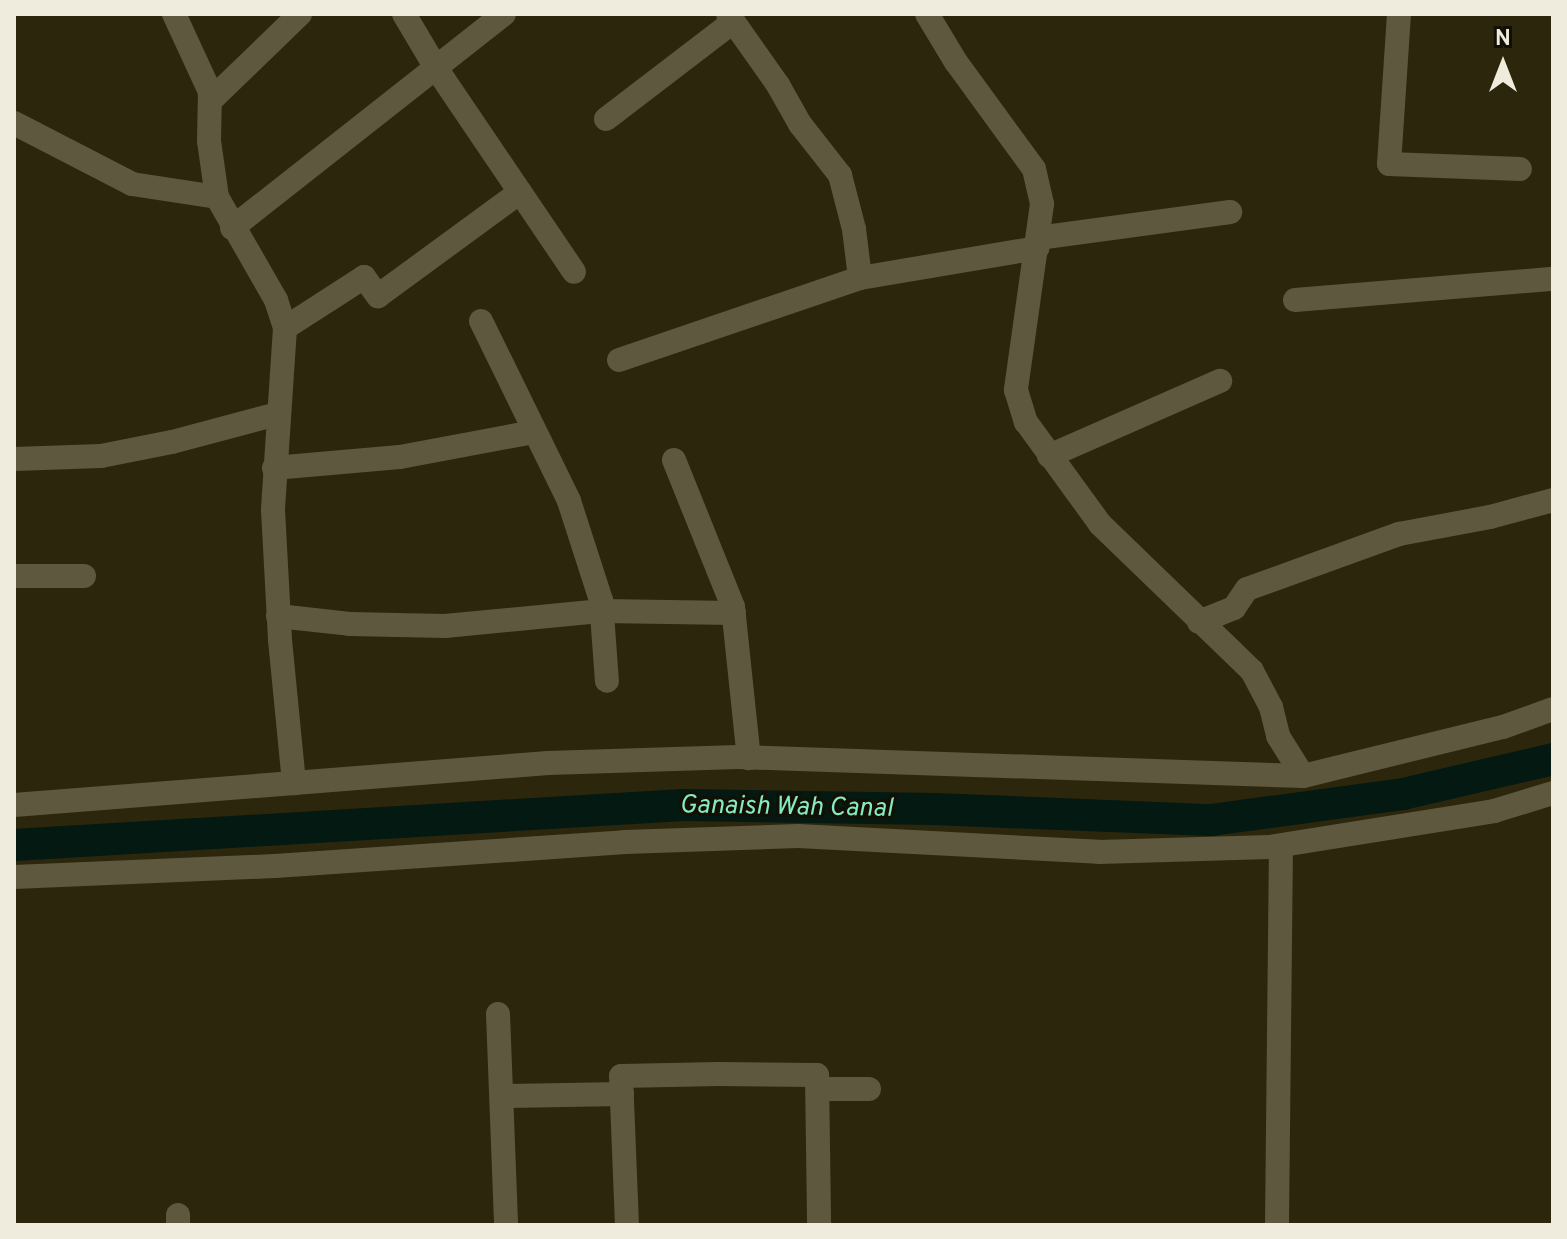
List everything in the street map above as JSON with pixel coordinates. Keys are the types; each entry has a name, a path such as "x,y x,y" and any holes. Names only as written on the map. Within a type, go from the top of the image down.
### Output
{"street":[{"path":"174,14 210,92 209,141 217,197 276,300 285,328 285,359 277,414 274,468 278,616 294,783"},
{"path":"210,101 300,14"},
{"path":"404,14 436,68 574,272"},
{"path":"232,228 504,14"},
{"path":"1399,14 1389,164 1520,169"},
{"path":"935,16 956,62 1034,169 1042,204 1016,390 1026,422 1100,524 1252,671 1271,707 1278,736 1303,776"},
{"path":"606,119 730,18 778,85 800,124 840,175 854,229 860,278"},
{"path":"14,123 132,184 217,197"},
{"path":"285,328 364,277 378,296 520,192"},
{"path":"619,360 860,278 1038,243 1230,212"},
{"path":"1295,300 1553,279"},
{"path":"481,321 569,501 602,611 607,681"},
{"path":"1049,456 1220,381"},
{"path":"14,459 101,456 172,442 277,414"},
{"path":"274,468 400,457 534,432"},
{"path":"674,460 734,613 749,758"},
{"path":"1199,622 1234,608 1247,589 1399,534 1490,517 1553,500"},
{"path":"14,576 84,576"},
{"path":"278,616 350,624 445,626 602,611 734,613"},
{"path":"14,805 548,763 749,758 1303,776 1503,727 1553,709"},
{"path":"14,877 275,866 625,842 798,836 1099,852 1281,846 1494,811 1553,793"},
{"path":"1277,1225 1281,846"},
{"path":"498,1014 506,1225"},
{"path":"627,1225 621,1076 817,1075 819,1225"},
{"path":"818,1089 869,1089"},
{"path":"502,1096 622,1094"}],"waterway":[{"name":"Ganaish Wah Canal","path":"14,845 683,805 934,809 1211,820 1403,794 1553,759"}]}
